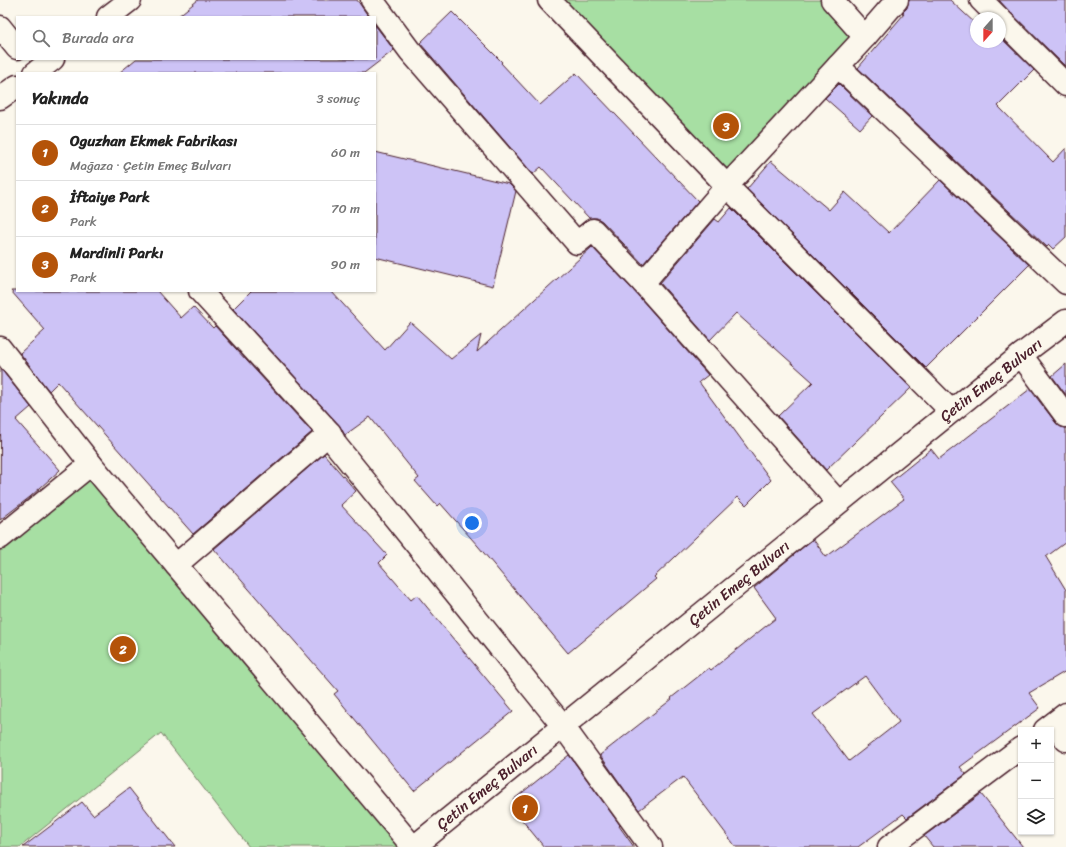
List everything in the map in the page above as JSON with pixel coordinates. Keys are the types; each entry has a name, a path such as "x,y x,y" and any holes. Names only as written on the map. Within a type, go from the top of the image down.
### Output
{"street":[{"path":"109,16 130,0"},
{"path":"372,0 410,51 578,243 593,230 643,283 838,502"},
{"path":"549,0 727,186 951,411"},
{"path":"832,0 865,37"},
{"path":"643,283 727,186 865,37 897,0"},
{"path":"981,0 994,12"},
{"path":"1006,24 1066,85"},
{"path":"0,27 16,47"},
{"path":"33,69 51,60"},
{"path":"838,66 1066,283"},
{"path":"0,98 16,87"},
{"path":"201,292 330,433 336,445 563,726 652,847"},
{"name":"Çetin Emeç Bulvarı","path":"413,847 838,502 1021,355 1066,321"},
{"path":"0,348 91,464 413,847"},
{"path":"1021,355 1066,416"},
{"path":"176,565 330,433"},
{"path":"0,538 91,464"},
{"path":"901,843 1018,750"}],"green space":[{"path":"549,0 832,0 865,37 727,186"},
{"path":"91,464 413,847 249,847 161,733 20,847 0,847 0,538"}],"building":[{"path":"198,0 357,0 368,16 178,16"},
{"path":"909,0 950,0 970,18 970,48 1006,48 1006,43 1034,70 998,106 1053,162 1066,148 1066,237 1053,249 1049,245 1047,247 858,68 904,14 902,13 907,8"},
{"path":"999,0 1066,0 1066,67 1008,10"},
{"path":"452,12 502,62 501,63 540,105 576,73 698,201 643,264 602,221 597,218 589,218 541,167 533,174 420,43"},
{"path":"376,26 394,50 365,72 120,72 135,60 376,60"},
{"path":"839,84 872,116 860,129 825,98"},
{"path":"376,152 509,184 516,191 493,286 376,257"},
{"path":"771,161 829,210 845,192 889,233 940,180 1029,265 926,368 747,189"},
{"path":"731,208 911,388 826,470 778,416 813,382 736,313 710,340 660,283 715,219 719,222"},
{"path":"592,247 634,291 708,375 699,382 771,480 746,505 738,497 654,577 656,579 568,653 440,503 437,506 415,481 419,478 370,417 345,435 339,425 233,309 250,292 332,292 385,350 410,322 451,359 481,335 477,352"},
{"path":"11,291 158,292 181,318 193,307 213,328 215,326 312,432 193,534 58,382 49,391 20,353 45,330"},
{"path":"1066,364 1066,395 1052,376"},
{"path":"1,369 31,407 16,420 60,470 30,497 0,520"},
{"path":"1030,389 1056,423 1061,427 1066,428 1066,542 1046,557 1066,590 1066,671 1029,693 1040,708 960,767 966,774 907,818 903,814 858,847 736,847 683,777 639,810 600,755 709,668 711,670 776,618 754,588 813,539 826,557 904,499 890,482 931,449 939,459","holes":["865,676 899,722 849,761 813,714"]},
{"path":"324,454 356,491 341,505 387,555 379,563 411,600 417,595 513,711 414,791 334,694 338,691 214,549"},
{"path":"569,755 620,825 619,826 634,847 544,847 522,820 526,817 513,800"},
{"path":"129,788 175,847 23,847 82,802 93,815"},
{"path":"981,794 1023,847 933,847 924,836"}],"place":[{"name":"Mardinli Parkı","path":"726,126"},
{"name":"İftaiye Park","path":"123,649"},
{"name":"Oguzhan Ekmek Fabrikası","path":"525,808"}]}
